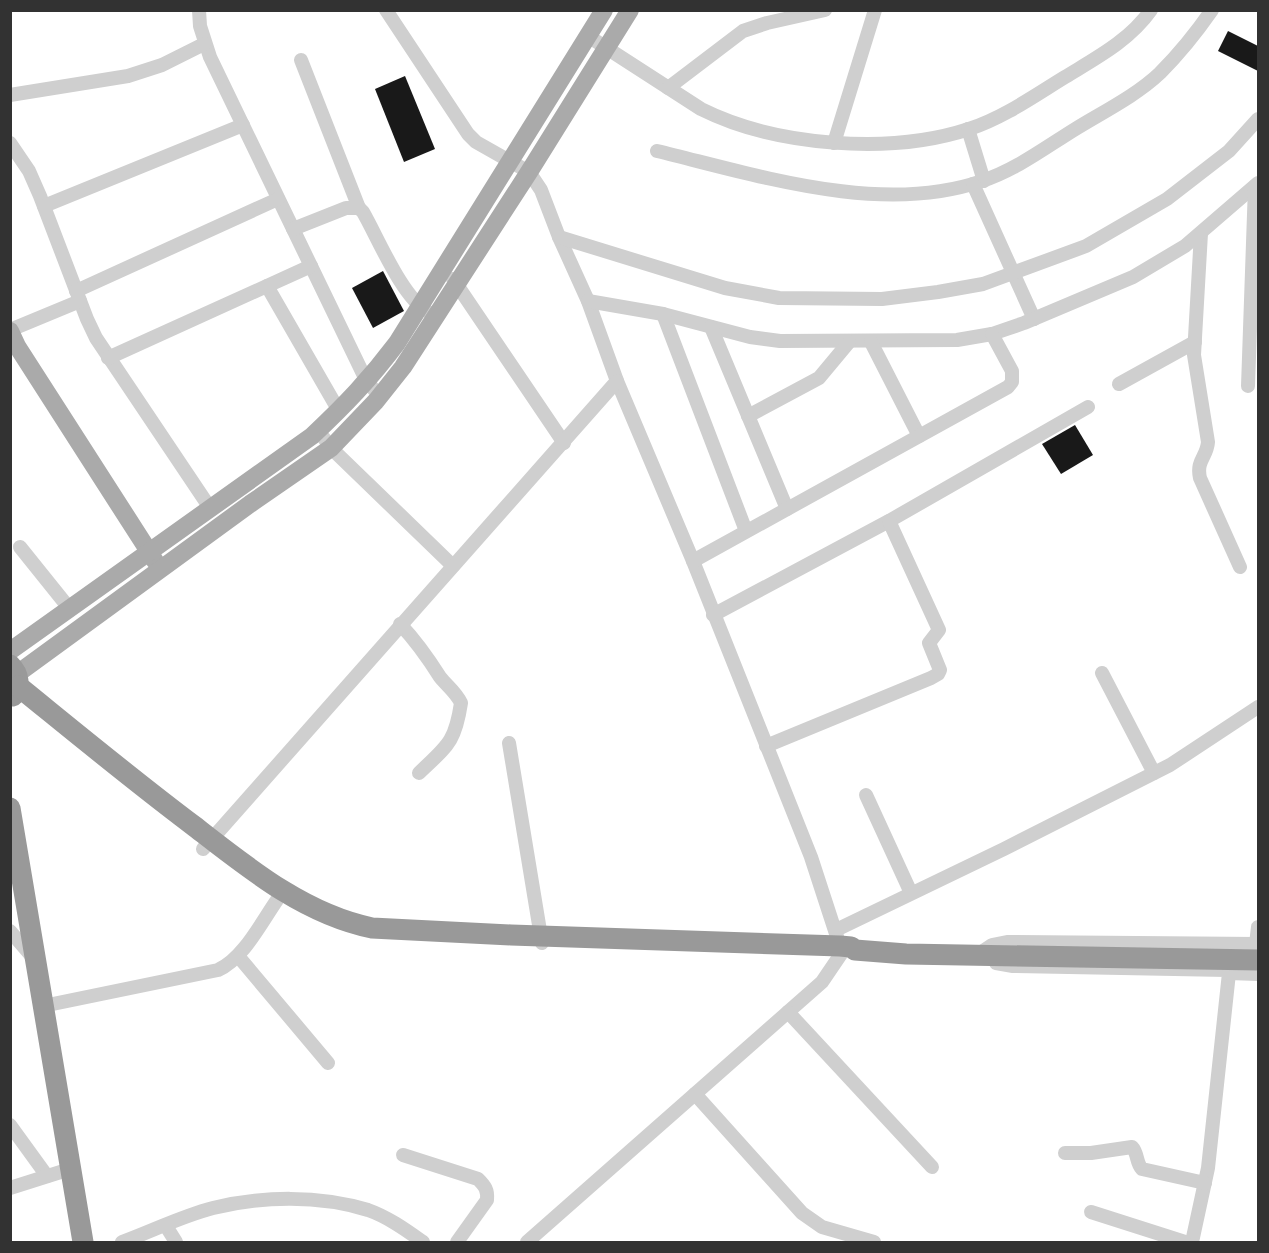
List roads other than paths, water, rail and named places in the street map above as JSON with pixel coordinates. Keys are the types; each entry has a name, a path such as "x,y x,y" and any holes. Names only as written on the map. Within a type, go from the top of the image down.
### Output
{"highway":[{"path":"14,684 106,776 208,845 327,915 372,928 541,941"},
{"path":"10,808 83,1242"},
{"path":"208,845 254,886 301,915 339,934 355,938 843,945 1016,956 1258,950"}],"main road":[{"path":"10,651 318,430 367,382 397,343 604,10"},
{"path":"14,684 161,570 331,448 380,396 403,367 630,10"},
{"path":"10,330 17,346 161,570"},
{"path":"238,488 250,504"}],"street":[{"path":"199,10 204,44 367,382 380,396"},
{"path":"386,10 468,134 476,142 529,172 541,190 588,301 617,381 693,561 811,857 843,945"},
{"path":"668,88 743,32 767,23 825,10"},
{"path":"834,143 875,10"},
{"path":"588,36 720,119 805,139 834,143 877,144 907,141 968,129 1003,115 1111,49 1138,26 1151,10"},
{"path":"657,151 790,183 830,190 888,195 924,195 955,190 1011,168 1119,102 1158,75 1185,46 1212,10"},
{"path":"10,95 128,76 162,65 204,44"},
{"path":"301,60 359,208 408,295 419,306 436,315"},
{"path":"559,237 725,288 779,298 882,299 972,286 1014,274 1086,246 1167,199 1229,151 1258,119"},
{"path":"44,206 243,125"},
{"path":"968,129 979,182 1034,319"},
{"path":"10,142 28,171 44,206 91,328 108,358 210,508"},
{"path":"588,301 663,314 750,337 780,341 957,340 992,334 1034,319 1133,277 1158,263 1201,233 1257,184"},
{"path":"1248,386 1257,184"},
{"path":"10,330 278,199"},
{"path":"293,229 346,208 359,208"},
{"path":"1201,233 1195,363 1208,441 1206,452 1198,468 1200,478 1240,567"},
{"path":"108,358 311,266"},
{"path":"442,270 457,282 564,443"},
{"path":"267,286 339,411"},
{"path":"663,314 746,531"},
{"path":"711,327 787,509"},
{"path":"693,561 1008,387 1012,382 1012,371 992,334"},
{"path":"748,416 819,378 849,342"},
{"path":"871,342 919,436"},
{"path":"1119,384 1195,342"},
{"path":"208,845 400,624 617,381"},
{"path":"713,615 889,521 1088,407"},
{"path":"318,430 331,448 453,566"},
{"path":"766,746 938,674 940,670 929,643 939,630 889,521"},
{"path":"20,547 69,608"},
{"path":"400,624 421,647 461,703 454,736 450,743 419,773"},
{"path":"1102,673 1154,773"},
{"path":"526,1242 822,982 843,945 911,893 1154,773 1180,759 1258,707"},
{"path":"508,744 541,941"},
{"path":"866,795 911,893"},
{"path":"43,1006 218,970 227,966 238,956 277,900"},
{"path":"977,955 992,945 1007,942 1258,950 1258,927"},
{"path":"10,932 36,962"},
{"path":"977,955 1003,965 1013,966 1227,970 1229,973 1258,974"},
{"path":"238,956 328,1063"},
{"path":"1192,1242 1205,1183 1221,1061 1229,973"},
{"path":"788,1012 932,1167"},
{"path":"695,1094 802,1213 822,1227 874,1242"},
{"path":"10,1125 47,1176"},
{"path":"1065,1153 1091,1153 1132,1147 1142,1169 1205,1183"},
{"path":"403,1155 478,1179 488,1192 487,1200 457,1242"},
{"path":"10,1188 70,1169"},
{"path":"122,1242 211,1209 244,1202 286,1199 330,1202 369,1210 399,1224 423,1242"},
{"path":"1091,1212 1185,1242"},
{"path":"166,1226 176,1242"}]}
